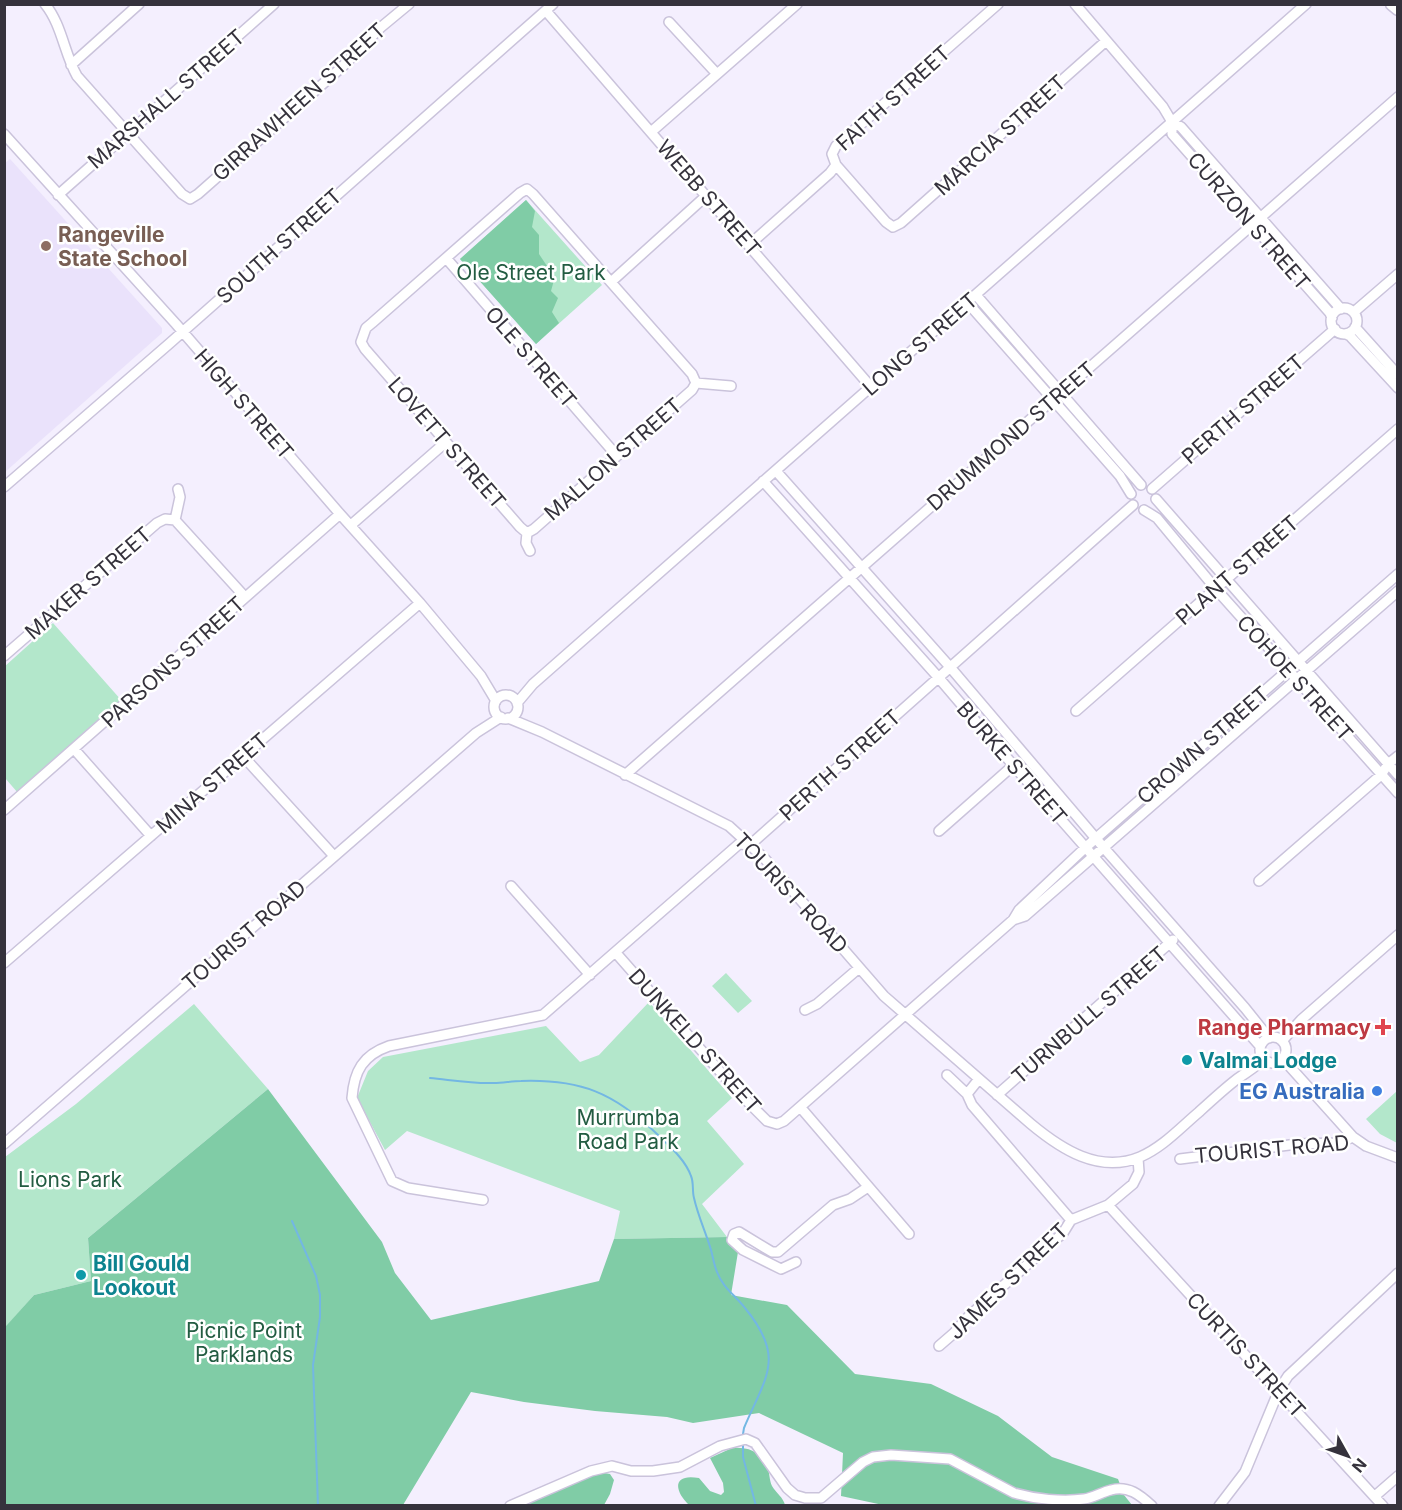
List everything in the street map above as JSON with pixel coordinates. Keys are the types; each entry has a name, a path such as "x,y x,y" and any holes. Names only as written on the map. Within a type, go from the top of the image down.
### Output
{"main road":[{"path":"1392,4 1398,9"}],"street":[{"path":"45,4 56,21 77,76 128,134"},
{"path":"71,65 139,4"},
{"name":"MARSHALL STREET","path":"58,195 274,4"},
{"name":"GIRRAWHEEN STREET","path":"128,134 189,199 198,194 334,75 380,28 409,4"},
{"path":"651,132 797,4"},
{"name":"FAITH STREET","path":"749,245 830,173 836,165 832,154 836,146 998,4"},
{"name":"CURZON STREET","path":"1075,4 1163,107 1172,122 1172,134 1332,318"},
{"name":"LONG STREET","path":"513,701 1306,4"},
{"name":"WEBB STREET","path":"549,8 651,132 871,387"},
{"name":"SOUTH STREET","path":"4,487 549,8"},
{"path":"669,22 717,74"},
{"name":"MARCIA STREET","path":"836,165 893,227 901,223 1106,41"},
{"name":"DRUMMOND STREET","path":"625,776 1398,97"},
{"name":"CURZON STREET","path":"1172,122 1182,127 1341,309"},
{"name":"HIGH STREET","path":"4,134 183,332 420,603 481,676 500,712"},
{"path":"446,258 527,189 692,374 696,383 731,386"},
{"path":"611,282 706,196"},
{"name":"LOVETT STREET","path":"446,258 372,323 361,342 527,533"},
{"name":"OLE STREET","path":"446,258 617,456"},
{"path":"1354,312 1398,274"},
{"path":"976,295 1141,485"},
{"path":"967,302 1120,476 1131,494 1133,506 1144,510 1152,507 1156,499 1152,489 1148,486 1136,487 1131,494"},
{"path":"1346,334 1355,327 1357,320 1354,312 1347,308 1341,309 1332,318 1335,329 1350,336 1398,388"},
{"path":"1355,327 1398,375"},
{"name":"PERTH STREET","path":"1152,489 1335,329"},
{"name":"MALLON STREET","path":"527,533 692,390 696,383"},
{"name":"PLANT STREET","path":"1076,711 1398,429"},
{"path":"351,525 446,442"},
{"name":"BURKE STREET","path":"776,471 950,667 1024,756 1269,1038"},
{"name":"BURKE STREET","path":"763,481 938,677 1260,1046"},
{"path":"178,489 180,497 175,520 245,597"},
{"name":"COHOE STREET","path":"1156,499 1398,774"},
{"name":"PERTH STREET","path":"483,1200 408,1188 392,1181 352,1098 352,1087 364,1061 372,1052 389,1046 543,1016 739,844 750,845 1133,506"},
{"name":"COHOE STREET","path":"1144,510 1156,518 1215,588 1398,793"},
{"name":"PARSONS STREET","path":"4,810 340,514"},
{"name":"MAKER STREET","path":"4,656 157,523 165,519 175,520"},
{"path":"527,533 526,543 530,551"},
{"name":"CROWN STREET","path":"777,1124 801,1108 1013,920 1019,910 1096,838 1398,574"},
{"name":"CROWN STREET","path":"1013,920 1025,916 1398,591"},
{"name":"MINA STREET","path":"4,963 420,603"},
{"name":"HIGH STREET","path":"481,676 513,701"},
{"path":"500,712 513,701"},
{"path":"500,712 513,701"},
{"name":"TOURIST ROAD","path":"513,701 542,732"},
{"name":"TOURIST ROAD","path":"4,1144 500,712 729,826 765,859 884,996 1054,1143 1071,1153 1092,1160 1115,1161 1138,1158"},
{"path":"74,749 152,836"},
{"path":"243,756 334,856"},
{"path":"939,831 1024,756"},
{"path":"1259,881 1381,775 1388,764 1398,756"},
{"path":"511,886 590,975"},
{"path":"1282,1041 1301,1020 1398,934"},
{"name":"TURNBULL STREET","path":"998,1095 1180,935"},
{"name":"DUNKELD STREET","path":"616,953 738,1092 767,1121 777,1124"},
{"path":"805,1010 817,1004 859,968"},
{"path":"1138,1158 1161,1144 1236,1079 1263,1060 1275,1063 1283,1059 1286,1048 1282,1041 1276,1037 1269,1038 1260,1046 1263,1060"},
{"path":"1283,1059 1353,1137"},
{"path":"947,1075 967,1094 972,1105 1071,1220"},
{"path":"967,1094 979,1079"},
{"path":"801,1108 909,1234"},
{"name":"TOURIST ROAD","path":"1180,1159 1297,1144 1338,1143 1353,1137 1366,1146 1398,1158"},
{"name":"JAMES STREET","path":"939,1346 969,1316 1063,1233 1071,1220 1108,1205 1133,1184 1139,1172 1138,1158"},
{"path":"796,1262 781,1269 743,1250 732,1240 734,1234 739,1232 772,1252 778,1252 834,1205 850,1199 868,1187"},
{"name":"CURTIS STREET","path":"1108,1205 1383,1506"},
{"path":"1219,1506 1245,1472 1279,1390 1288,1376 1398,1273"},
{"path":"510,1506 591,1470 612,1467 631,1471 680,1467 720,1446 746,1439 755,1443 778,1477 795,1495 805,1498 821,1498 863,1462 873,1457 891,1455 950,1459 1014,1494 1024,1496 1054,1500 1084,1499 1112,1489 1126,1489 1139,1494 1152,1506"},
{"path":"1375,1496 1398,1476"}],"shaded area":[{"name":"Rangeville State School","path":"10,159 162,328 162,333 5,472 4,164"}],"green space":[{"name":"Ole Street Park","path":"526,200 602,285 536,344 460,259"},
{"name":"Ole Street Park","path":"526,200 535,211 532,227 539,235 539,254 549,269 546,276 554,280 551,291 558,298 552,312 559,323 536,344 460,259"},
{"path":"53,623 122,701 18,793 5,778 4,667"},
{"path":"726,973 752,1001 738,1013 712,986"},
{"name":"Murrumba Road Park","path":"649,1002 732,1098 707,1121 744,1164 702,1204 727,1237 614,1239 620,1211 407,1131 385,1150 357,1098 368,1071 383,1057 546,1026 580,1062 599,1055"},
{"name":"Lions Park","path":"194,1004 268,1089 88,1238 91,1281 34,1295 5,1328 5,1157 76,1104"},
{"name":"Picnic Point Parklands","path":"268,1089 382,1242 395,1273 431,1320 599,1281 614,1239 727,1237 738,1252 731,1295 787,1305 855,1374 931,1384 998,1416 1052,1457 1118,1479 1124,1495 1132,1505 883,1505 841,1496 843,1453 759,1413 693,1423 667,1417 524,1402 471,1392 403,1505 5,1505 4,1328 34,1295 91,1281 88,1238"},
{"path":"1397,1091 1397,1143 1380,1134 1366,1119"},
{"path":"732,1448 748,1449 761,1457 768,1469 772,1486 785,1505 689,1505 684,1500 678,1484 684,1478 699,1478 710,1491 721,1495 724,1492 723,1483 710,1458"},
{"path":"599,1472 610,1474 614,1480 604,1505 518,1506"}],"waterway":[{"path":"430,1078 486,1083 542,1081 579,1086 595,1091 626,1108 676,1153 691,1176 693,1195 720,1278 758,1325 769,1354 765,1380 743,1434"},
{"path":"292,1221 316,1276 320,1295 320,1317 313,1365 318,1506"},
{"path":"743,1444 743,1457 756,1506"}],"place":[{"name":"Rangeville State School","path":"46,246"},
{"name":"Range Pharmacy","path":"1383,1027"},
{"name":"Valmai Lodge","path":"1187,1060"},
{"name":"EG Australia","path":"1377,1091"},
{"name":"Bill Gould Lookout","path":"81,1275"}]}
